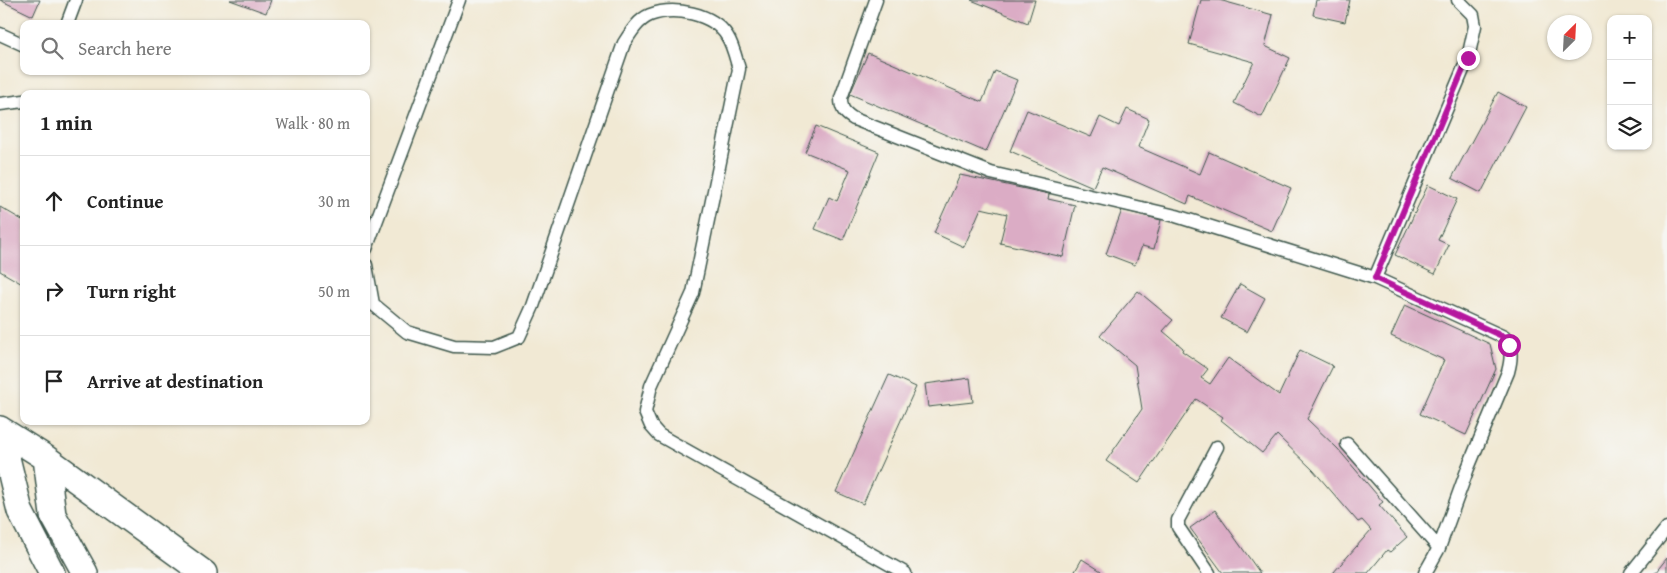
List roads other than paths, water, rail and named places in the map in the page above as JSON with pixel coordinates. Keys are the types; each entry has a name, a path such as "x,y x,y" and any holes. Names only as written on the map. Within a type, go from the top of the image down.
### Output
{"street":[{"path":"0,429 46,458 204,573"},
{"path":"0,429 20,511 52,573"},
{"path":"46,458 53,515 85,573"}],"lane":[{"path":"68,20 76,0"},
{"path":"370,237 459,0"},
{"path":"876,0 841,98 844,114 991,173 1176,216 1375,278 1504,337 1509,345 1512,356 1508,372 1468,468 1439,548 1426,573"},
{"path":"1375,278 1468,58 1475,26 1474,20 1473,15 1458,0"},
{"path":"370,287 373,304 407,332 454,346 494,347 519,337 533,306 624,43 633,28 649,16 672,11 694,13 714,23 727,36 739,69 693,293 651,386 645,412 651,426 659,435 905,573"},
{"path":"0,34 20,43"},
{"path":"0,104 20,102"},
{"path":"1347,444 1439,548"},
{"path":"1209,573 1178,527 1178,520 1217,447"},
{"path":"1631,573 1667,528"}]}
